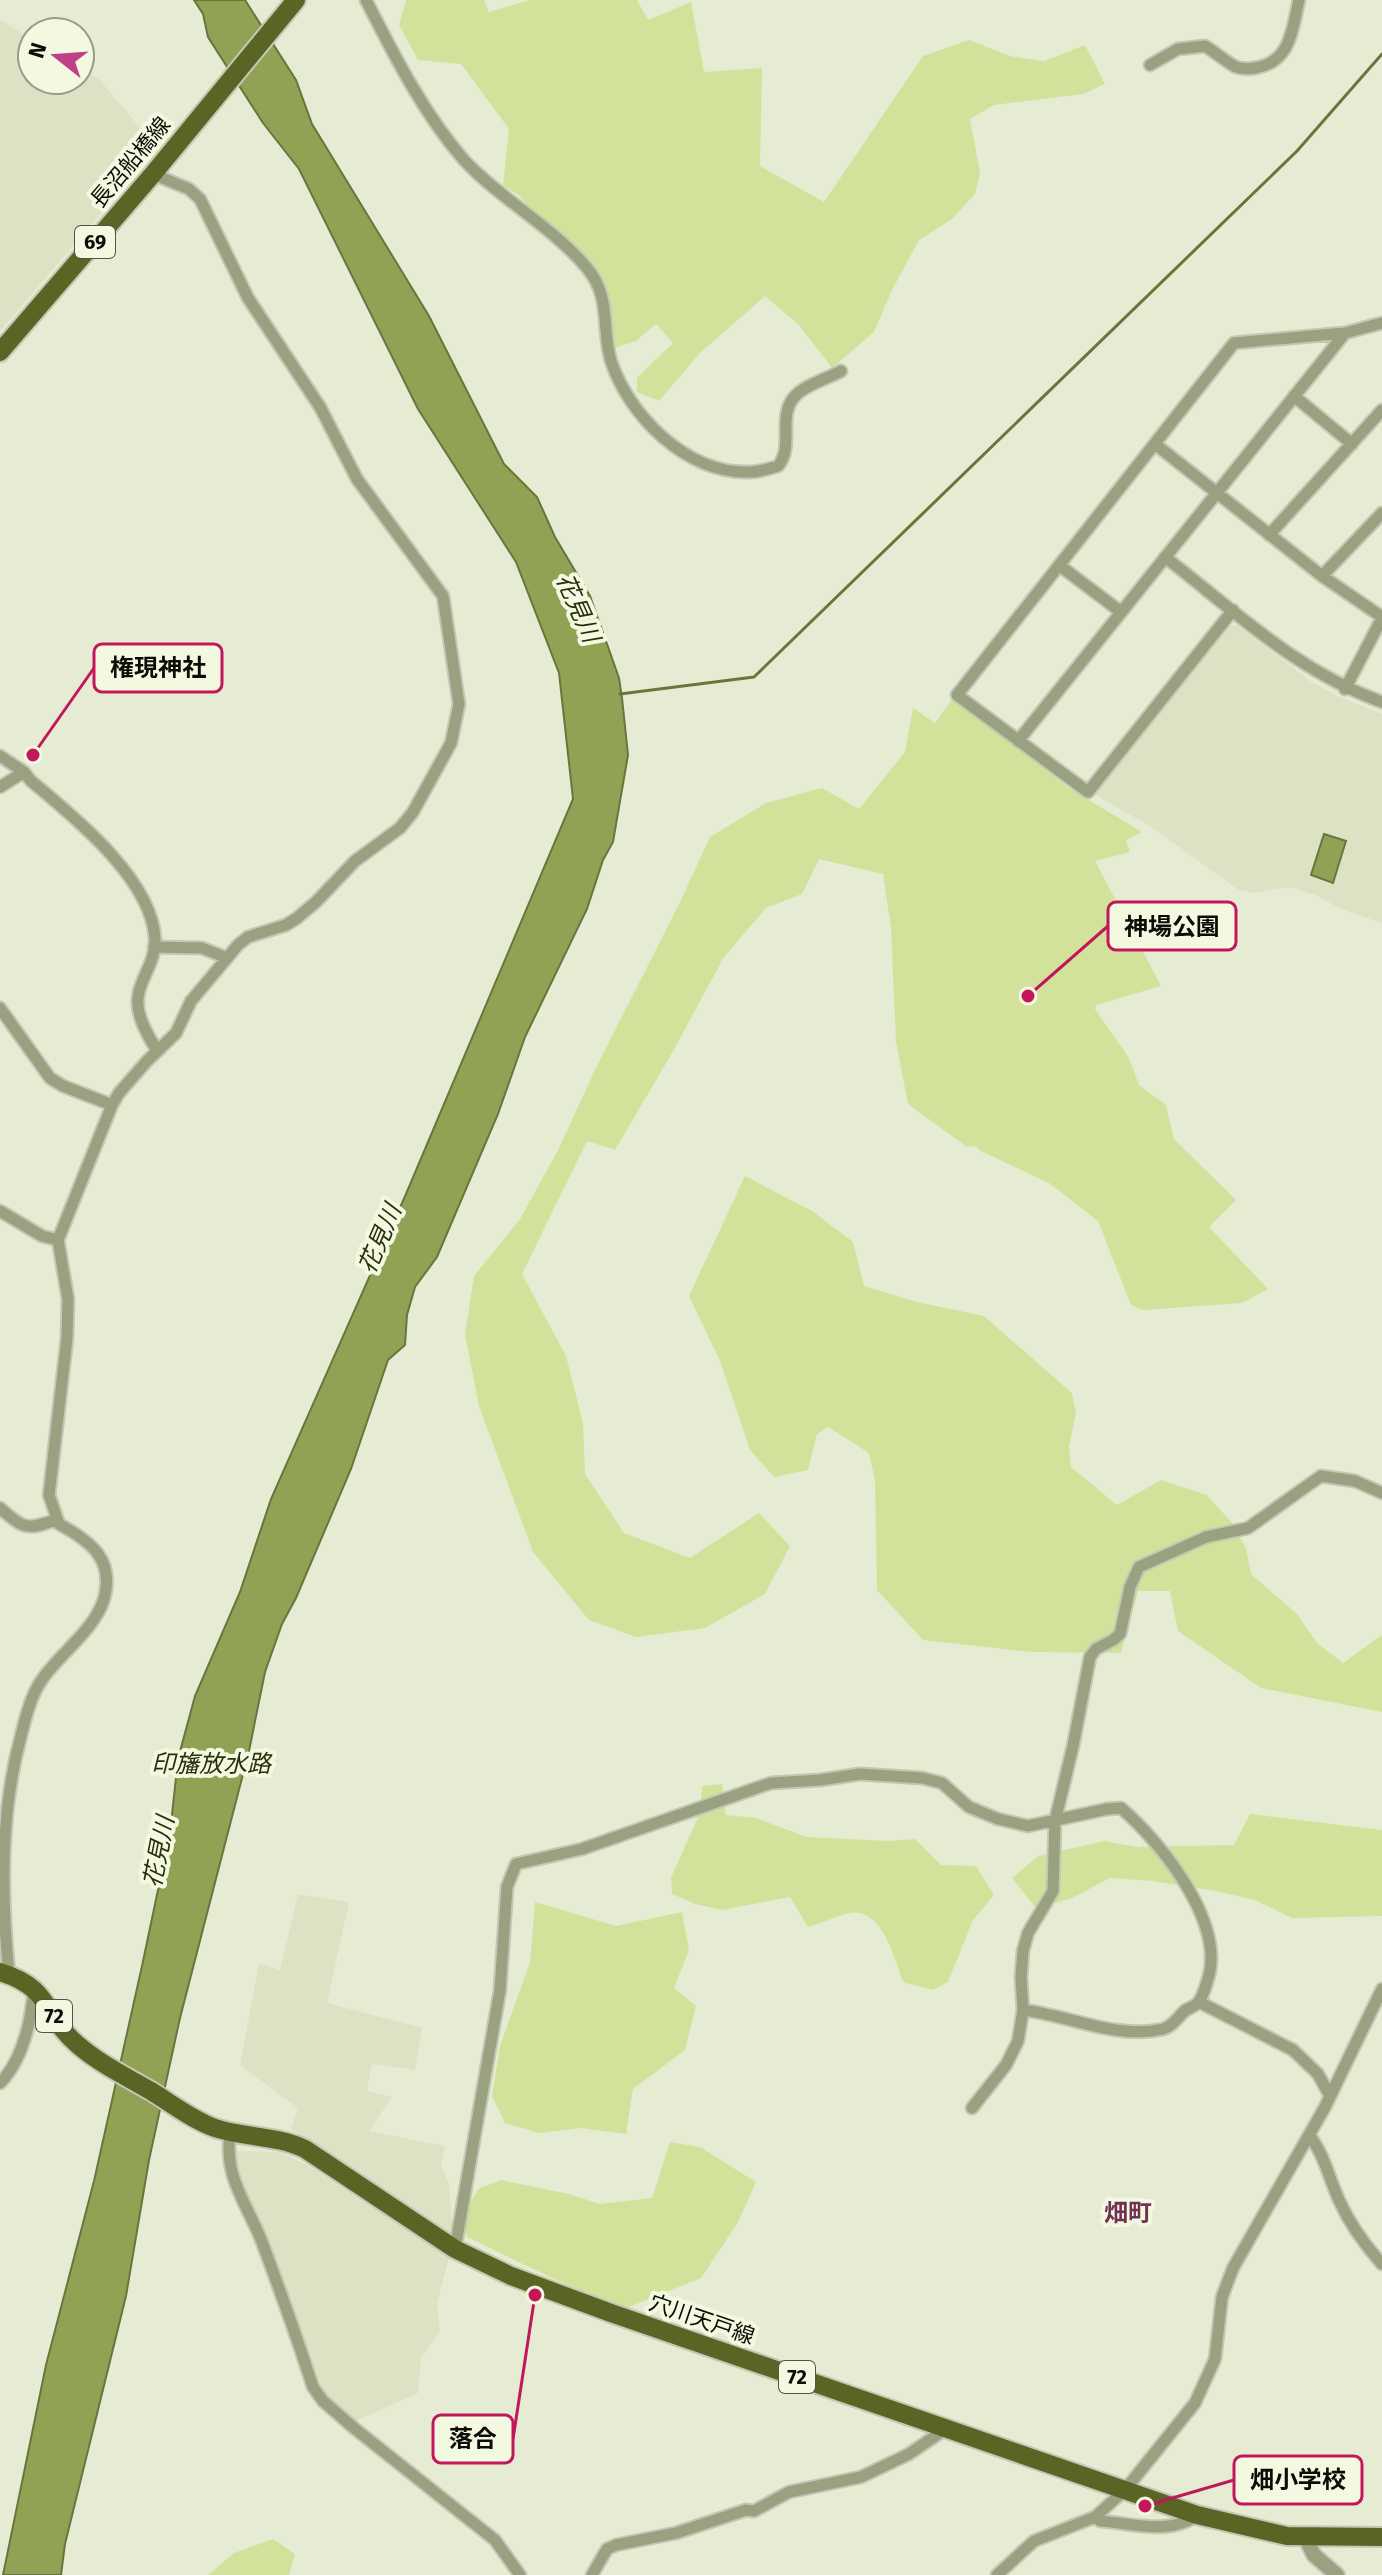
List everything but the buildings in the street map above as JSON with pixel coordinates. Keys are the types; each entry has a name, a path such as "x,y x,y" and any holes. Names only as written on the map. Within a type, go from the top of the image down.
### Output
{"main road":[{"name":"長沼船橋線","path":"0,352 153,174 296,0"},
{"name":"72","path":"5,1973 34,1988"},
{"name":"穴川天戸線","path":"34,1988 76,2044 106,2064 212,2127 273,2137 305,2149 455,2249 511,2276 558,2295 1197,2515 1268,2532 1305,2537 1382,2537"}],"street":[{"path":"366,0 418,96 465,160 587,268 595,280 607,315 606,335 617,377 627,396 665,439 688,455 734,471 758,472 778,466 786,453 784,429 787,409 795,395 841,371"},
{"path":"1150,65 1178,49 1205,46 1235,66 1249,69 1266,66 1281,57 1290,42 1299,0"},
{"path":"5,1973 2,1852 12,1767 40,1682 94,1618 104,1599 105,1570 100,1553 82,1536 55,1520 49,1495 67,1338 68,1299 58,1240 119,1093 176,1033 191,1001 248,937 286,925 297,918 355,861 400,828 413,812 451,743 459,704 443,596 357,479 320,407 248,298 200,199 189,189 153,174"},
{"path":"1233,610 1088,792 957,695 1234,343 1345,333 1382,323"},
{"path":"1018,741 1345,333"},
{"path":"1294,396 1352,444"},
{"path":"1269,535 1382,410"},
{"path":"1155,444 1322,576 1382,617 1345,689"},
{"path":"1322,576 1382,513"},
{"path":"1165,557 1298,662 1345,689 1382,702"},
{"path":"1059,565 1121,612"},
{"path":"0,756 24,772 93,836 130,878 153,927 153,957 138,998 148,1037 157,1050"},
{"path":"0,787 24,772"},
{"path":"154,947 202,948 227,958"},
{"path":"0,1008 50,1078 112,1105"},
{"path":"0,1211 42,1236 58,1240"},
{"path":"972,2108 1006,2065 1018,2041 1023,2010 1023,1951 1028,1933 1053,1891 1055,1821 1090,1657 1096,1649 1120,1634 1130,1587 1139,1567 1206,1537 1248,1528 1321,1476 1355,1481 1382,1493"},
{"path":"0,1508 17,1524 33,1528 55,1520"},
{"path":"455,2249 500,1990 507,1887 516,1864 582,1849 771,1783 860,1774 922,1778 942,1783 969,1807 998,1819 1028,1826 1121,1808 1144,1828 1193,1898 1206,1923 1212,1961 1199,2002 1184,2011 1171,2026 1143,2030 1100,2028 1045,2012 1023,2010"},
{"path":"0,2083 10,2073 19,2052 34,1988"},
{"path":"997,2575 1034,2541 1095,2517 1125,2490 1195,2403 1215,2359 1227,2280 1330,2096 1382,1989"},
{"path":"1199,2002 1293,2050 1318,2074 1330,2096"},
{"path":"230,2132 227,2155 234,2182 256,2227 313,2387 323,2401 354,2428 495,2540 520,2575"},
{"path":"1309,2135 1320,2149 1328,2177 1356,2234 1382,2264"},
{"path":"592,2575 607,2549 616,2545 676,2533 746,2510 754,2511 789,2492 861,2477 909,2454 947,2428"},
{"path":"1095,2517 1100,2521 1137,2526 1169,2526 1197,2515"},
{"path":"1305,2537 1314,2555 1337,2575"}],"shaded area":[{"path":"406,0 484,0 489,12 530,0 637,0 648,20 691,2 704,72 762,68 760,166 824,202 923,56 969,40 1010,56 1044,61 1085,45 1105,84 1083,94 994,105 970,119 980,173 975,194 952,219 919,240 874,332 832,368 799,325 765,296 700,353 659,401 637,392 637,378 673,343 656,324 636,341 611,349 607,294 590,261 535,214 521,197 503,185 509,129 461,64 418,60 399,25"},
{"path":"0,20 16,30 16,96 96,96 96,77 157,148 0,331"},
{"path":"1237,625 1310,681 1339,697 1382,714 1382,923 1289,887 1253,893 1239,890 1151,827 1096,795 1096,789 1228,626"},
{"path":"953,698 1069,788 1142,832 1126,840 1130,852 1095,861 1161,986 1096,1005 1095,1009 1129,1058 1139,1085 1166,1105 1174,1139 1236,1200 1209,1227 1268,1289 1242,1303 1143,1310 1131,1305 1098,1221 1049,1183 976,1146 967,1147 908,1104 896,1042 891,928 883,874 819,859 802,894 766,908 724,957 615,1150 587,1141 522,1274 566,1356 583,1423 585,1474 624,1533 690,1558 759,1513 790,1546 765,1594 705,1628 636,1637 589,1620 533,1552 479,1406 465,1334 474,1276 520,1219 558,1150 710,837 766,803 822,788 859,809 905,752 913,708 935,723"},
{"path":"745,1176 812,1211 853,1242 864,1286 917,1302 984,1316 1072,1393 1076,1413 1069,1447 1071,1467 1117,1505 1161,1480 1207,1495 1232,1523 1246,1548 1251,1574 1297,1614 1317,1643 1343,1663 1382,1635 1382,1712 1261,1688 1178,1631 1170,1591 1138,1591 1121,1653 1032,1652 923,1640 877,1590 875,1481 869,1453 828,1427 817,1434 808,1470 774,1477 750,1450 720,1361 689,1296"},
{"path":"722,1784 726,1815 756,1818 806,1837 890,1841 915,1839 941,1865 976,1866 994,1895 973,1920 948,1982 933,1990 903,1982 886,1937 871,1918 861,1913 845,1914 808,1927 790,1897 722,1910 695,1904 672,1894 671,1878 700,1813 702,1786"},
{"path":"1250,1814 1382,1830 1382,1916 1292,1918 1255,1900 1216,1891 1110,1878 1070,1899 1036,1908 1012,1878 1038,1856 1104,1841 1137,1847 1234,1845"},
{"path":"298,1894 349,1902 327,2003 422,2028 415,2070 372,2064 367,2091 392,2097 369,2131 445,2146 441,2164 449,2184 453,2235 291,2129 298,2108 240,2065 259,1963 280,1970"},
{"path":"535,1902 616,1926 682,1912 689,1950 674,1988 696,2006 685,2050 633,2089 626,2134 581,2128 539,2133 505,2123 492,2096 500,2046 530,1962"},
{"path":"670,2142 700,2147 756,2182 737,2224 701,2278 626,2308 558,2281 467,2237 462,2218 478,2189 501,2180 569,2194 600,2204 652,2198"},
{"path":"234,2151 280,2152 309,2166 449,2258 437,2303 440,2331 421,2357 418,2393 356,2421 324,2394 269,2239 245,2193"},
{"path":"273,2539 295,2554 289,2575 208,2575 234,2553"}],"water":[{"name":"印旛放水路","path":"194,0 245,0 296,80 312,124 429,316 504,464 537,497 555,537 590,596 619,678 628,755 613,842 603,860 587,909 525,1037 498,1114 437,1257 415,1287 407,1315 405,1345 388,1360 351,1469 282,1624 265,1672 249,1751 180,2018 149,2160 126,2296 65,2544 61,2575 3,2575 46,2365 94,2181 142,1966 170,1833 178,1759 195,1696 240,1592 271,1499 406,1194 573,799 559,673 516,562 418,409 299,169 263,123 208,37 203,14"},
{"path":"1324,834 1346,841 1333,883 1311,875"}],"waterway":[{"path":"620,694 754,677 1297,151 1382,54"}],"place":[{"name":"権現神社","path":"33,755"},
{"name":"神場公園","path":"1028,996"},
{"name":"落合","path":"535,2295"},
{"name":"畑小学校","path":"1145,2506"}],"district":[{"name":"畑町","path":"1128,2213"}],"water label":[{"name":"花見川","path":"578,608"},
{"name":"花見川","path":"380,1239"},
{"name":"花見川","path":"159,1852"}]}
